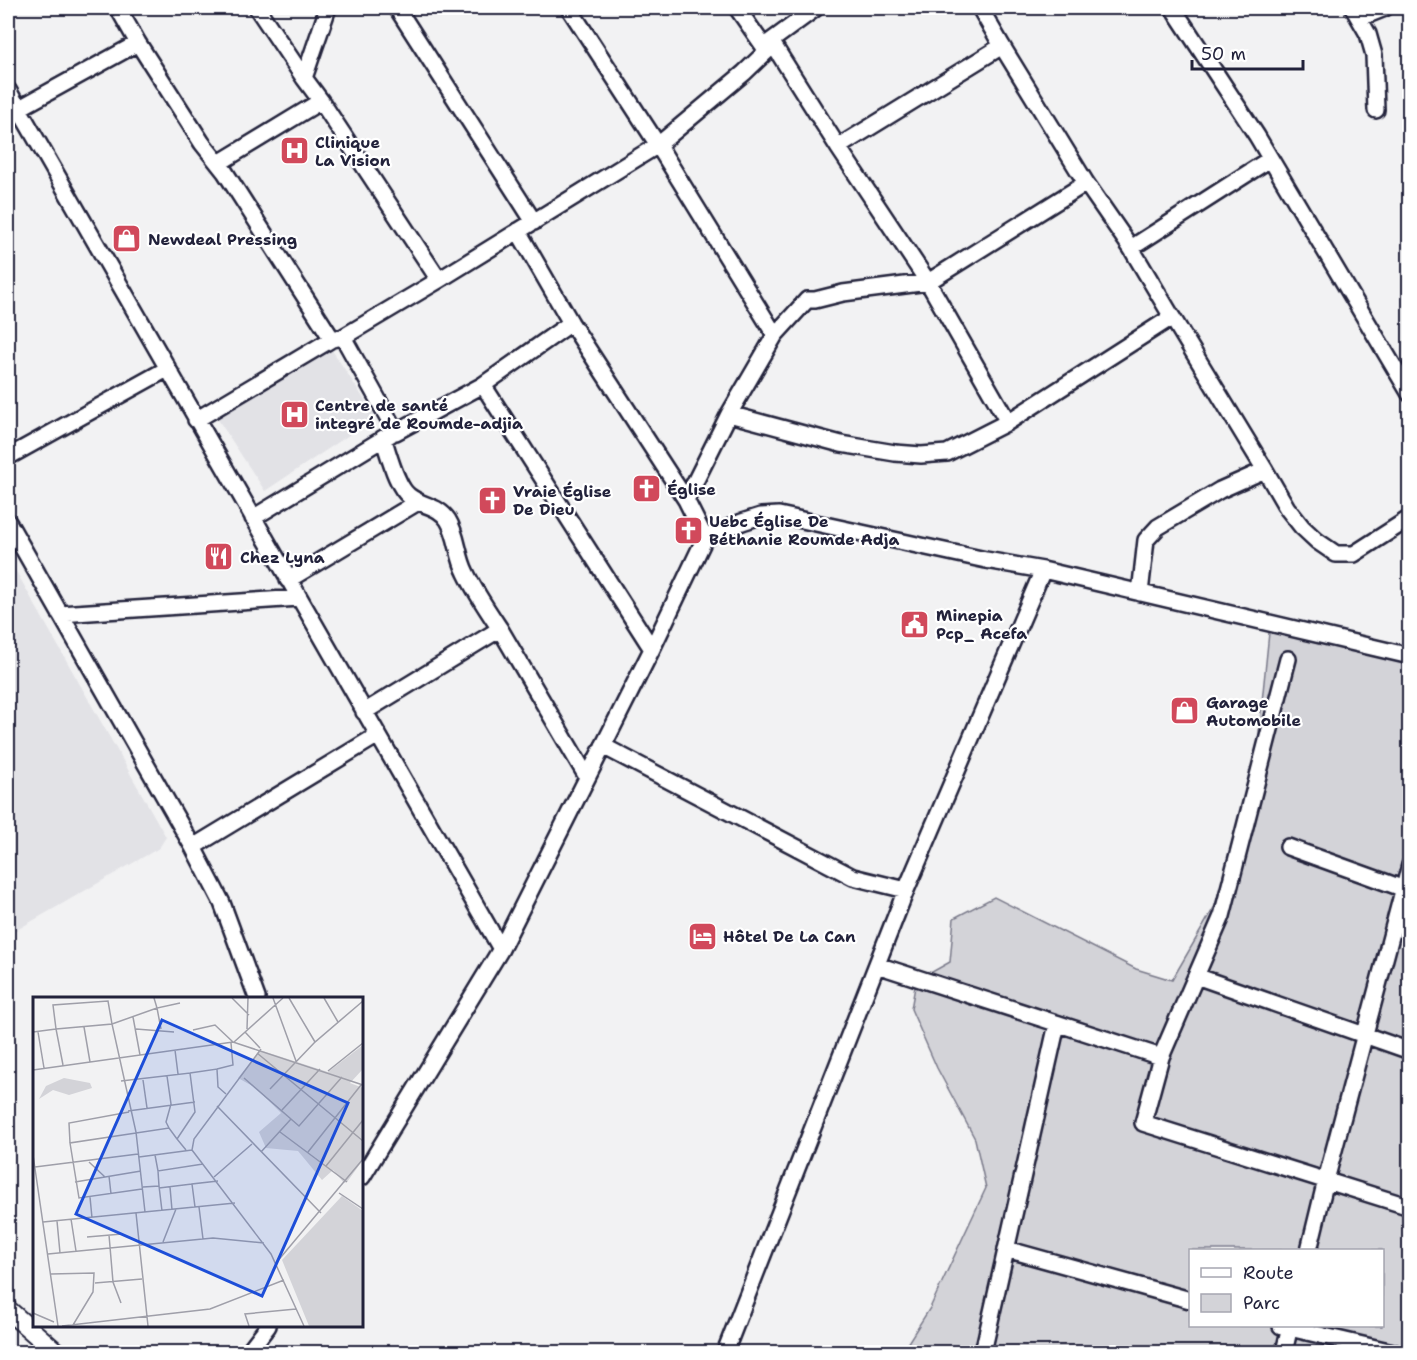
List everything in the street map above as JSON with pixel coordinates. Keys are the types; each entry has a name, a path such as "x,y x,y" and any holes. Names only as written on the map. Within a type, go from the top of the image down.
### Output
{"street":[{"path":"118,8 202,142 219,163 337,338 390,435 398,482 408,495 418,502 440,510 447,519 453,531 465,572 587,777"},
{"path":"257,8 439,280"},
{"path":"304,78 328,8"},
{"path":"396,8 534,222"},
{"path":"569,8 658,145 775,335"},
{"path":"737,8 769,46 928,282 1008,422"},
{"path":"196,420 439,280 658,145 744,73 769,46 816,8"},
{"path":"980,8 1086,183 1131,248 1287,508 1302,527 1317,542 1336,554 1354,554 1410,518"},
{"path":"1173,8 1257,136 1410,394"},
{"path":"1376,110 1374,55 1368,34 1356,13 1385,8"},
{"path":"18,109 138,42"},
{"path":"838,147 1002,46"},
{"path":"8,90 501,949"},
{"path":"219,163 321,101"},
{"path":"1131,248 1270,159"},
{"path":"686,500 729,414 775,335 807,300 928,282 1086,183"},
{"path":"518,231 571,323 686,500 705,538"},
{"path":"729,414 841,444 895,453 921,455 946,453 1008,422 1172,317"},
{"path":"253,518 390,435 483,385 571,323"},
{"path":"8,457 167,369"},
{"path":"483,385 652,649"},
{"path":"1140,593 1146,540 1158,527 1220,490 1265,470"},
{"path":"288,580 418,502"},
{"path":"363,1175 501,949 652,649 705,538 761,516 779,515 986,560 1043,570 1410,656"},
{"path":"8,522 193,847 222,903 256,997"},
{"path":"725,1353 906,890 1043,570"},
{"path":"60,614 299,598"},
{"path":"364,712 500,629"},
{"path":"1288,659 1222,916 1161,1058 1143,1123 1410,1207"},
{"path":"193,847 378,735"},
{"path":"603,746 853,877 906,890"},
{"path":"1288,848 1406,890"},
{"path":"1309,1249 1326,1180 1406,890 1410,865"},
{"path":"877,965 1161,1058"},
{"path":"1196,976 1410,1051"},
{"path":"983,1353 1057,1024"},
{"path":"1006,1249 1189,1299"},
{"path":"8,1310 56,1353"},
{"path":"248,1353 267,1327"},
{"path":"1284,1353 1287,1327"},
{"path":"1291,1327 1393,1353"}],"shaded area":[{"name":"Centre de santé integré de Roumde-adjia","path":"324,338 376,417 265,491 213,412"},
{"path":"8,557 166,837 159,848 8,935"}],"green space":[{"path":"1270,623 1409,656 1409,1352 902,1352 930,1308 986,1188 975,1139 937,1068 911,1009 916,981 950,962 954,918 994,897 1136,969 1172,980 1215,906 1256,761"}],"place":[{"name":"Clinique La Vision","path":"294,151"},
{"name":"Newdeal Pressing","path":"127,239"},
{"name":"Centre de santé integré de Roumde-adjia","path":"294,414"},
{"name":"Église","path":"646,489"},
{"name":"Vraie Église De Dieu","path":"492,500"},
{"name":"Uebc Église De Béthanie Roumde Adja","path":"688,530"},
{"name":"Chez Lyna","path":"219,557"},
{"name":"Minepia Pcp_ Acefa","path":"915,624"},
{"name":"Garage Automobile","path":"1185,711"},
{"name":"Hôtel De La Can","path":"702,936"}]}
